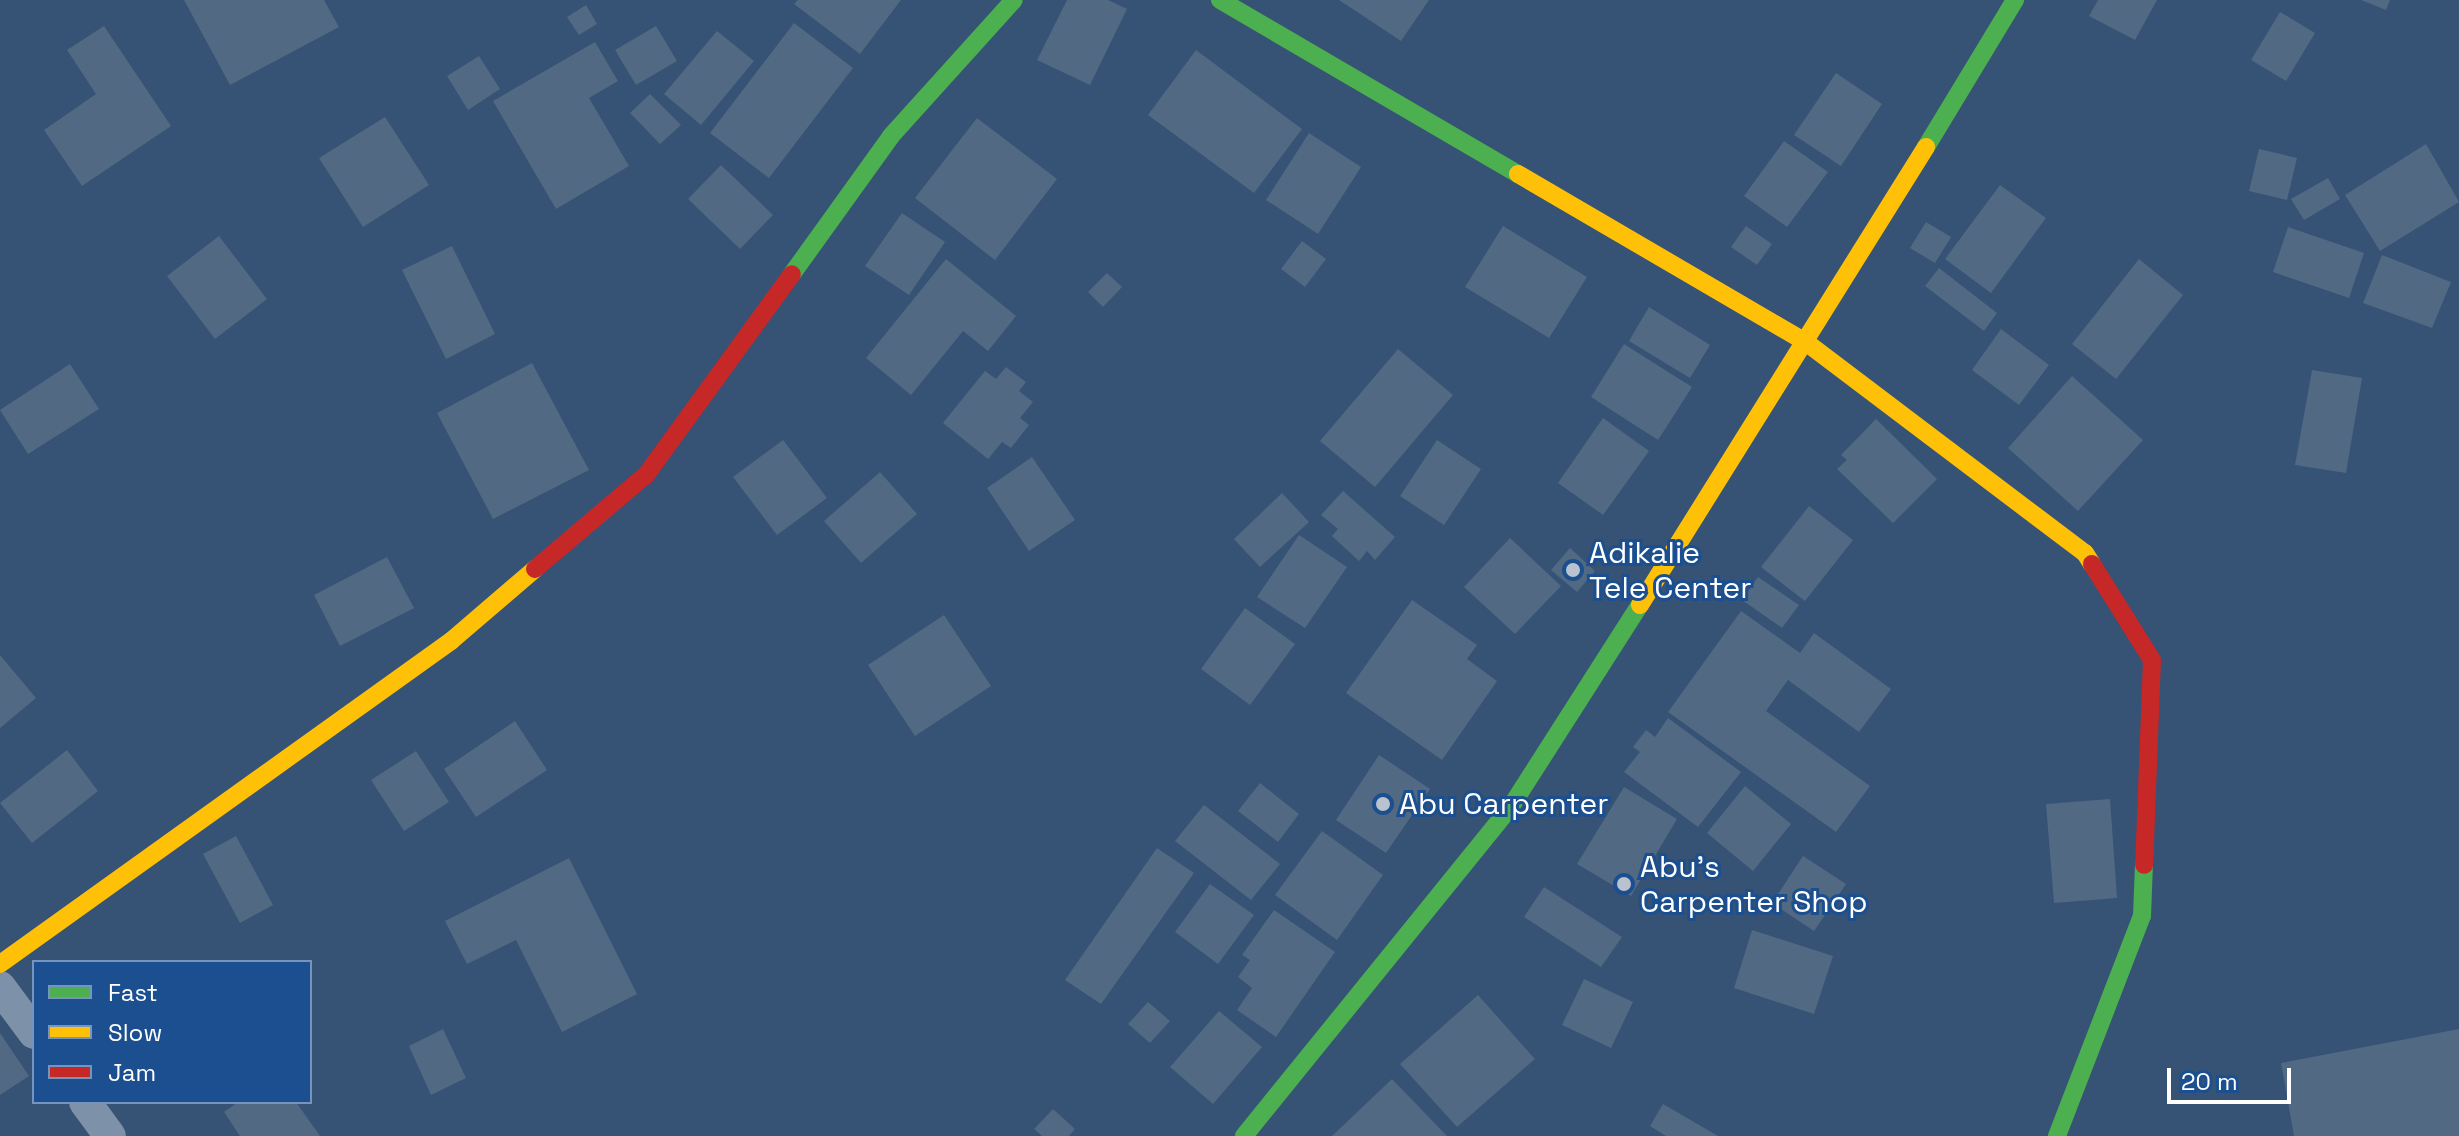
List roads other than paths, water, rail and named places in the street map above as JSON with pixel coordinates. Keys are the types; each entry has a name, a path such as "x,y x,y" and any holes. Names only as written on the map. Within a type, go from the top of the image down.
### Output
{"street":[{"path":"0,964 451,641 646,475 891,136 1014,0"},
{"path":"1220,0 1807,343 2085,553 2152,660 2142,916 2057,1136"},
{"path":"1244,1136 1510,808 1807,343 2015,0"},
{"path":"0,987 32,1030"},
{"path":"86,1104 110,1136"}],"place":[{"name":"Adikalie Tele Center","path":"1573,570"},
{"name":"Abu Carpenter","path":"1383,804"},
{"name":"Abu's Carpenter Shop","path":"1624,884"}]}
